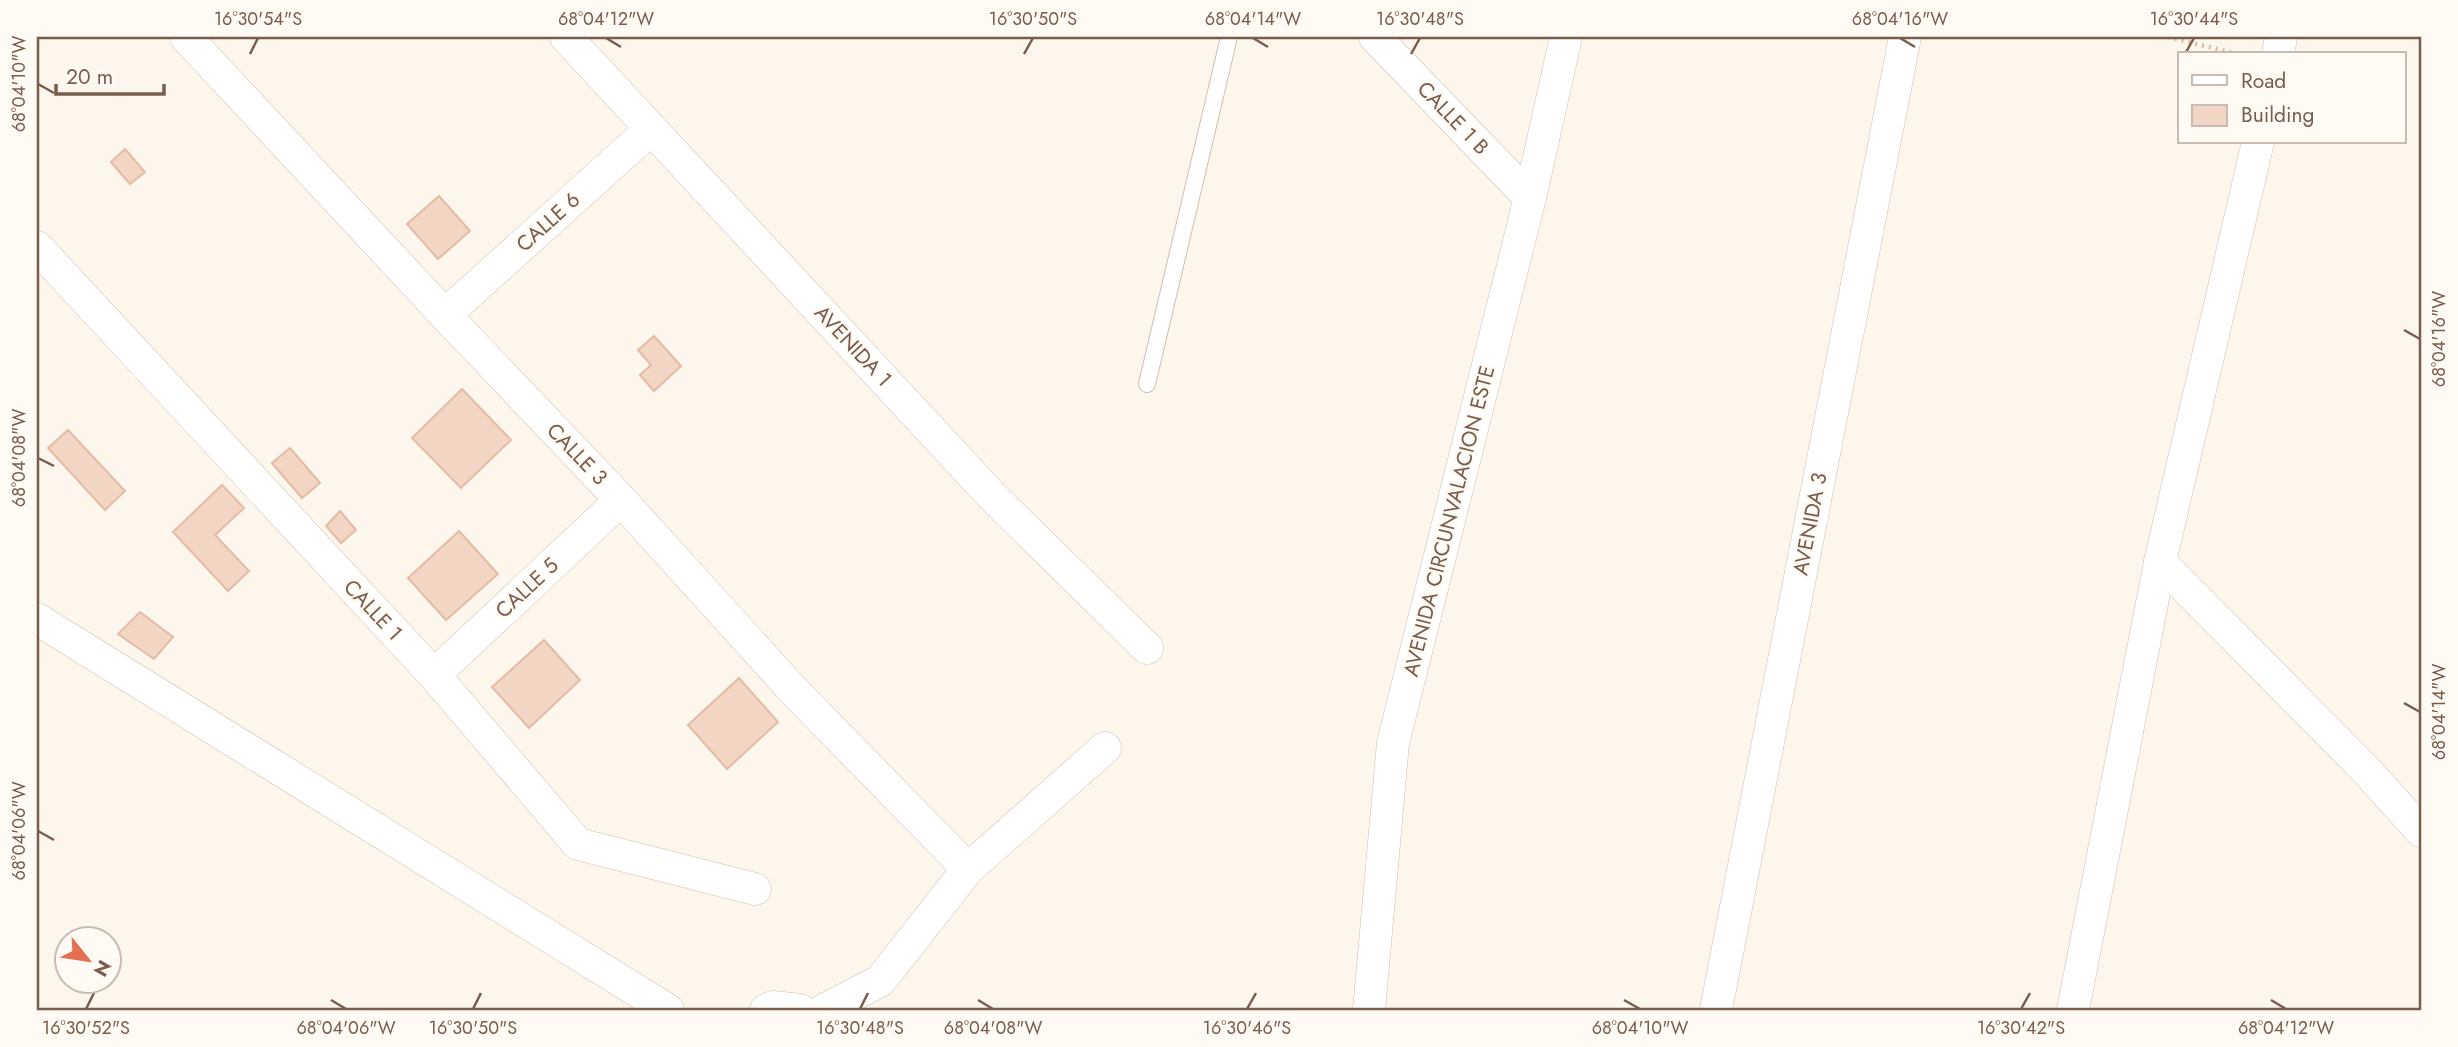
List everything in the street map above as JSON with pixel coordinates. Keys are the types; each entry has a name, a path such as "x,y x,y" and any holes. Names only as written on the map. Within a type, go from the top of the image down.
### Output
{"street":[{"name":"CALLE 3","path":"186,37 444,315 621,500 793,690 968,869"},
{"name":"AVENIDA 1","path":"566,37 993,497 1147,648"},
{"name":"CALLE 1 B","path":"1375,37 1530,198"},
{"name":"AVENIDA CIRCUNVALACION ESTE","path":"1369,1010 1393,743 1530,198 1566,37"},
{"name":"AVENIDA 3","path":"1716,1010 1905,37"},
{"name":"CALLE 6","path":"444,315 651,129"},
{"path":"2073,1010 2160,562 2258,144"},
{"name":"CALLE 1","path":"37,247 433,676 578,844 755,889"},
{"name":"CALLE 5","path":"433,676 621,500"},
{"path":"2160,562 2367,771 2421,831"},
{"path":"37,619 668,1010"},
{"path":"824,1010 880,981 968,869 1105,748"},
{"path":"766,1010 773,1007 800,1010"}],"lane":[{"path":"1147,384 1229,37"}],"path":[{"path":"2168,37 2228,52"}],"building":[{"path":"125,149 145,172 130,184 111,162"},
{"path":"439,196 470,231 438,259 407,224"},
{"path":"654,336 681,366 654,391 640,375 651,365 638,350"},
{"path":"462,389 511,440 461,488 412,438"},
{"path":"68,430 125,491 105,510 48,448"},
{"path":"290,448 320,483 302,498 272,463"},
{"path":"222,485 244,508 215,535 249,571 228,591 173,532"},
{"path":"340,511 356,530 341,543 326,526"},
{"path":"459,531 498,574 446,620 408,578"},
{"path":"140,612 173,637 154,659 118,634"},
{"path":"544,640 580,680 529,728 492,687"},
{"path":"739,678 778,722 727,769 688,725"}]}
